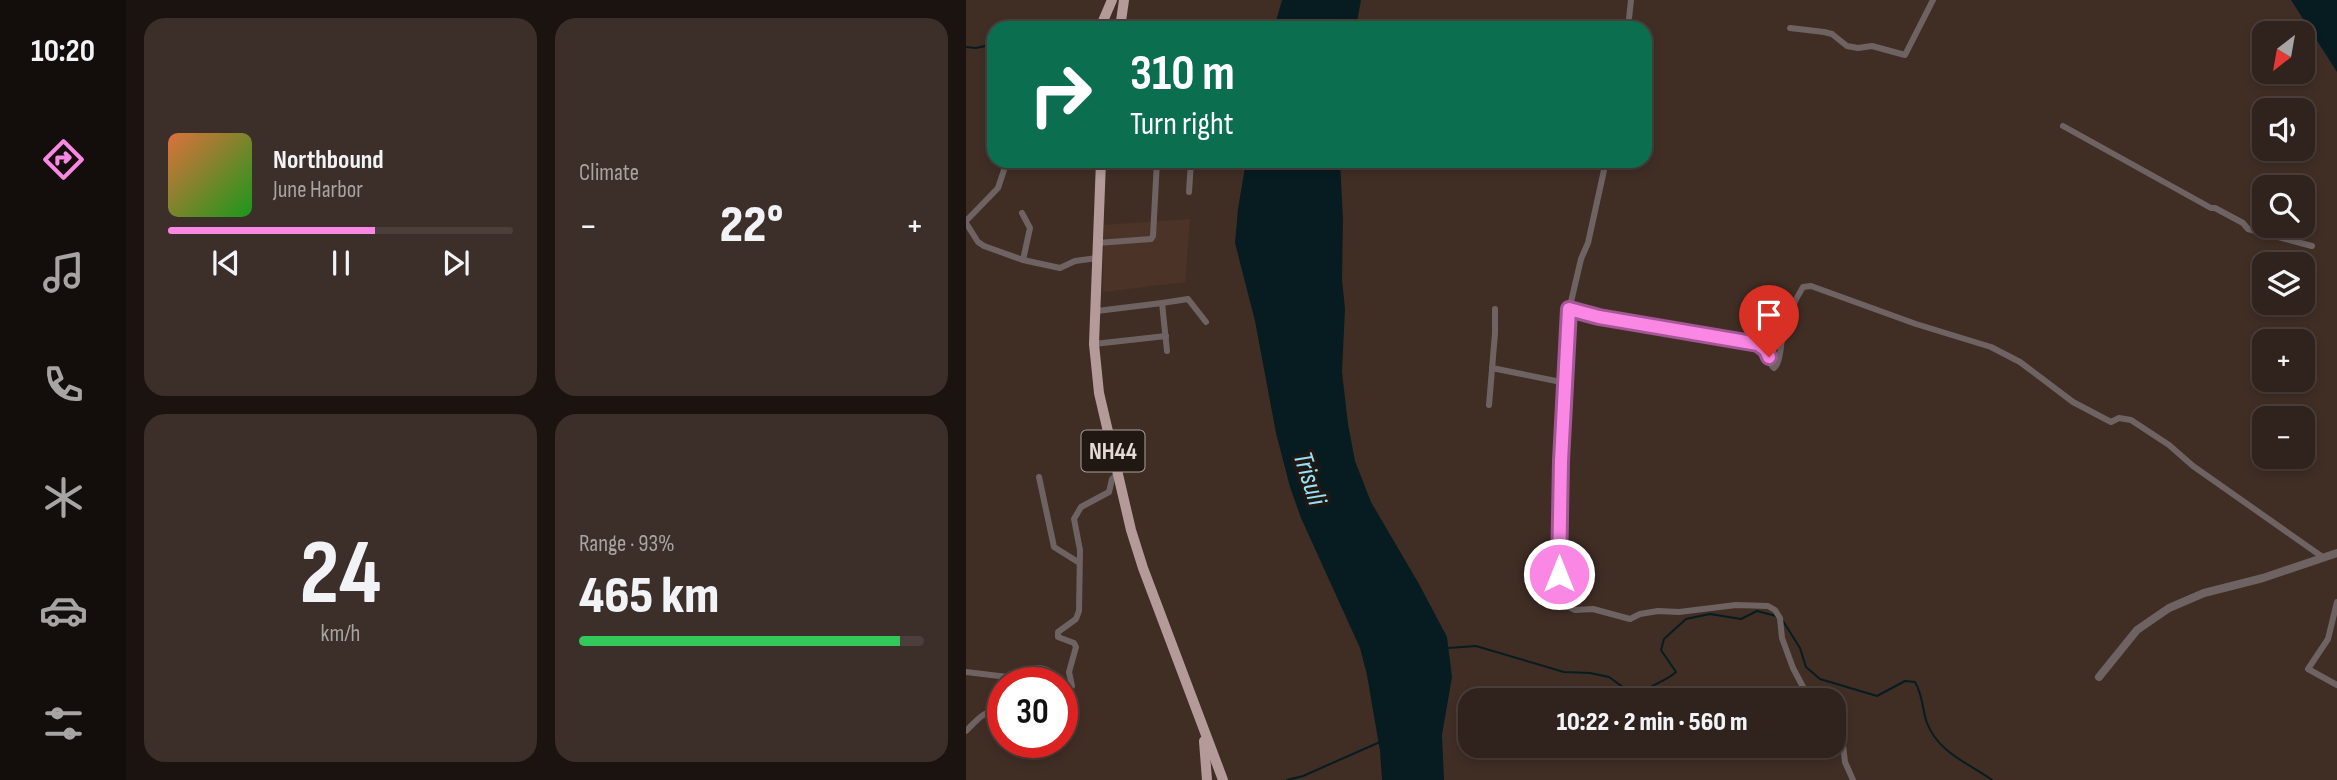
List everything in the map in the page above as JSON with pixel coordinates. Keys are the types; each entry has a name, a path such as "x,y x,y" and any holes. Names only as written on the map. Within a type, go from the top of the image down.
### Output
{"highway":[{"path":"1102,21 1112,0"},
{"path":"1121,21 1124,0"},
{"name":"NH44","path":"1101,168 1094,344 1099,393 1131,530 1143,568 1222,777"},
{"name":"NH44","path":"1203,728 1206,779"}],"street":[{"path":"1630,21 1631,0"},
{"path":"1790,28 1832,34 1847,46 1871,46 1905,55 1933,0"},
{"path":"2063,126 2211,208 2244,223 2248,229 2312,246"},
{"path":"1005,168 998,188 966,222 978,242 1023,260 1060,268 1075,261 1097,258"},
{"path":"1097,243 1150,239 1153,236 1157,168"},
{"path":"1189,192 1191,168"},
{"path":"1604,168 1588,243 1581,259 1569,309 1559,520 1559,589 1562,600 1575,610 1593,609 1630,619 1658,611 1666,613 1736,605 1768,606 1775,610 1780,618 1783,638 1802,688"},
{"path":"1022,213 1030,228 1023,260"},
{"path":"1569,309 1599,317 1758,344 1768,353 1774,368 1778,366 1783,334 1795,302 1803,287 1811,286 1916,324 1977,341 2020,362 2073,402 2091,412 2111,422 2119,418 2131,420 2323,558"},
{"path":"1097,311 1188,299 1206,322"},
{"path":"1162,303 1167,351"},
{"path":"1489,405 1495,309"},
{"path":"1094,344 1166,336"},
{"path":"1492,368 1566,383"},
{"path":"1070,667 1076,647 1074,643 1060,639 1057,635 1079,615 1080,550 1073,525 1076,514 1087,503 1109,492 1112,479 1119,474"},
{"path":"1039,478 1054,547 1078,562"},
{"path":"2099,677 2137,630 2169,608 2204,593 2263,578 2337,553"},
{"path":"2337,602 2328,639 2308,669 2337,685"},
{"path":"2328,639 2337,644"},
{"path":"966,672 987,675"},
{"path":"966,731 987,712"},
{"path":"1845,758 1853,780"}],"shaded area":[{"path":"1190,219 1185,282 1103,292 1104,225"}],"water":[{"path":"1282,0 1361,0 1357,21 1276,21"},
{"path":"2291,0 2337,0 2337,72 2315,38 2315,21 2304,21"},
{"name":"Trisuli","path":"1245,168 1340,168 1345,309 1342,372 1348,424 1355,461 1371,502 1447,637 1452,677 1442,735 1444,780 1382,780 1380,751 1360,648 1301,518 1276,433 1255,321 1235,243"}],"waterway":[{"path":"966,47 987,46"},
{"path":"1448,648 1476,646 1564,672 1609,677 1627,690 1645,691 1676,672 1661,650 1664,639 1686,619 1710,614 1741,619 1757,611 1776,616"},
{"path":"1783,621 1800,648 1806,667 1820,679 1877,696 1905,681 1915,682 1927,723 1938,742 1992,780"},
{"path":"1287,780 1303,776 1380,742"}],"route":[{"path":"1559,574 1561,461 1569,309 1599,317 1758,344 1766,350 1769,357"}]}
